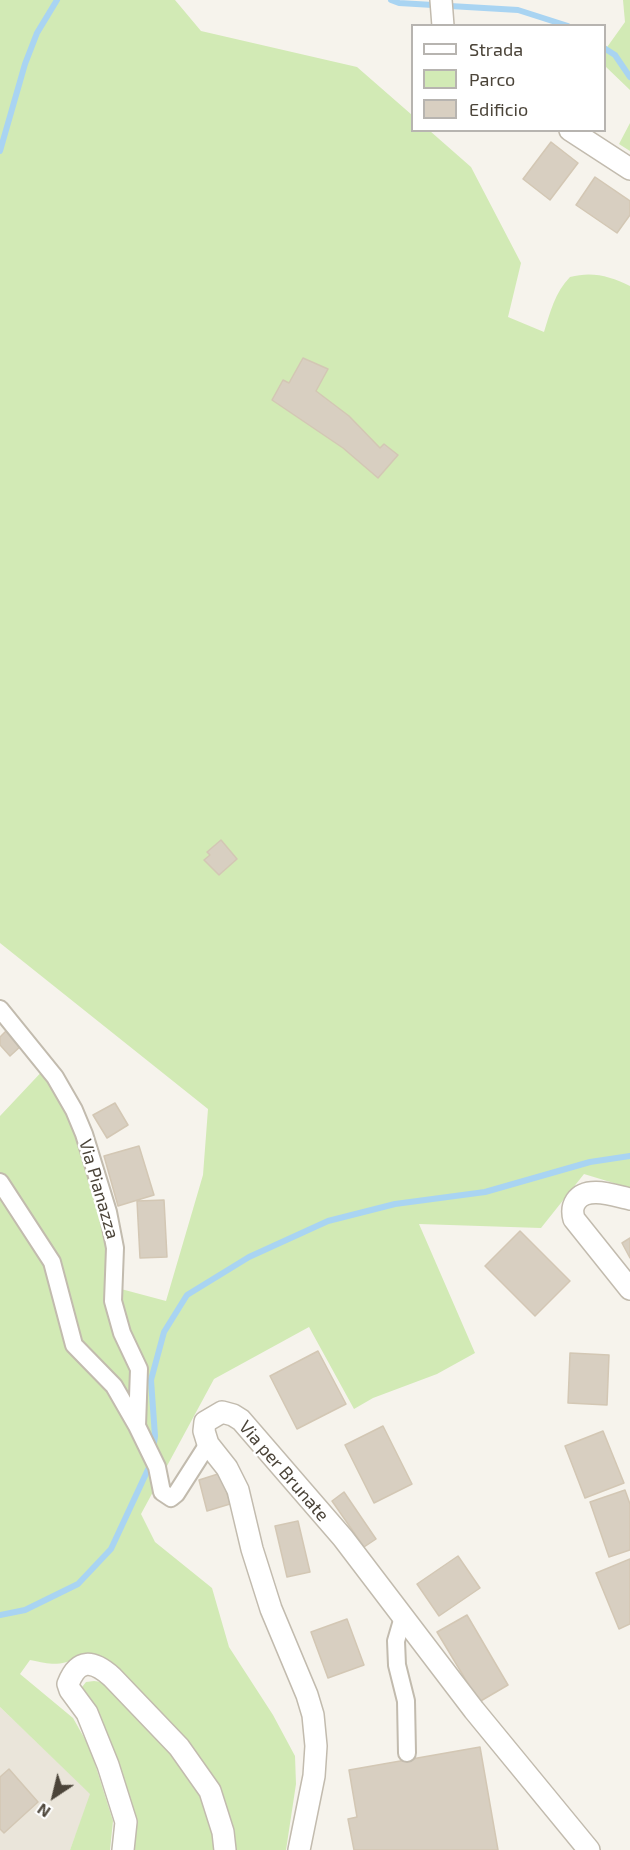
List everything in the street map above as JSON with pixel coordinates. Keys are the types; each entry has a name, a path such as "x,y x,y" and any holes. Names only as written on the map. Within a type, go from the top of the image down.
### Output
{"street":[{"path":"441,0 444,24"},
{"path":"573,132 630,169"},
{"name":"Via Pianazza","path":"0,1009 56,1077 84,1134 108,1212 115,1248 113,1300 122,1333 139,1369 137,1426"},
{"name":"Via Pianazza","path":"0,1182 52,1262 74,1345 114,1386 157,1467 162,1492 171,1498 176,1494 208,1444"},
{"path":"630,1199 594,1192 585,1193 574,1204 572,1214 630,1289"},
{"name":"Via per Brunate","path":"208,1444 204,1431 206,1422 213,1416 222,1412 241,1420 343,1538 474,1710 589,1850"},
{"path":"208,1444 227,1468 238,1490 252,1549 271,1609 313,1715 316,1746 314,1776 299,1850"},
{"path":"403,1617 396,1641 397,1665 406,1701 407,1753"},
{"path":"123,1850 126,1822 108,1765 87,1713 68,1684 72,1674 80,1667 91,1664 100,1667 112,1677 149,1714 185,1756 210,1791 223,1832 225,1850"}],"shaded area":[{"path":"0,1707 91,1794 70,1850 0,1850"}],"green space":[{"path":"0,0 175,0 201,31 357,67 411,114 411,132 431,132 471,167 521,263 508,317 544,332 557,296 570,277 586,274 601,276 630,286 630,1188 584,1174 541,1228 419,1224 475,1353 437,1374 373,1398 354,1409 309,1327 214,1379 141,1514 155,1542 212,1588 229,1647 273,1715 295,1756 296,1784 286,1850 232,1850 221,1808 81,1657 56,1664 30,1660 20,1674 73,1718 90,1748 113,1821 110,1850 70,1850 90,1794 0,1707 0,1116 48,1065 121,1233 121,1289 166,1301 203,1175 208,1109 0,943"},
{"path":"623,0 630,0 630,90 606,67 606,49 625,22"},
{"path":"630,123 630,151 619,144"},
{"path":"86,1682 102,1682 157,1735 183,1764 203,1796 216,1850 129,1850 82,1687"}],"building":[{"path":"551,142 578,163 550,200 523,179"},
{"path":"595,177 630,201 630,215 617,233 576,205"},
{"path":"303,358 328,369 316,391 349,416 380,448 384,444 398,455 378,478 343,448 272,400 283,380 289,383"},
{"path":"221,840 237,859 219,875 204,860 210,855 207,852"},
{"path":"8,1029 22,1045 10,1056 0,1045 0,1037"},
{"path":"115,1103 128,1125 107,1138 93,1115"},
{"path":"139,1146 154,1195 118,1206 104,1156"},
{"path":"164,1200 167,1257 140,1258 137,1201"},
{"path":"520,1231 570,1281 535,1316 485,1266"},
{"path":"630,1238 630,1258 622,1243"},
{"path":"318,1351 346,1404 297,1429 270,1376"},
{"path":"570,1353 609,1355 607,1405 568,1403"},
{"path":"383,1426 412,1484 374,1503 345,1445"},
{"path":"603,1431 624,1483 585,1498 565,1446"},
{"path":"221,1473 230,1504 207,1511 199,1480"},
{"path":"625,1490 630,1504 630,1550 609,1557 590,1502"},
{"path":"344,1492 376,1539 364,1547 332,1501"},
{"path":"298,1521 310,1572 287,1577 275,1526"},
{"path":"458,1556 480,1588 439,1616 417,1584"},
{"path":"630,1559 630,1624 619,1629 596,1573"},
{"path":"467,1615 508,1685 479,1702 437,1632"},
{"path":"347,1619 364,1665 328,1678 311,1632"},
{"path":"480,1747 498,1850 354,1850 348,1819 357,1817 349,1770"},
{"path":"9,1769 38,1802 4,1833 0,1829 0,1777"}],"waterway":[{"path":"0,151 25,64 37,33 57,0"},
{"path":"391,0 399,3 518,10 562,24"},
{"path":"606,49 615,55 630,77"},
{"path":"153,1450 155,1436 151,1380 164,1332 187,1295 249,1257 328,1221 395,1204 485,1192 590,1162 630,1156"},
{"path":"0,1615 25,1610 78,1584 111,1549 151,1463"}]}
